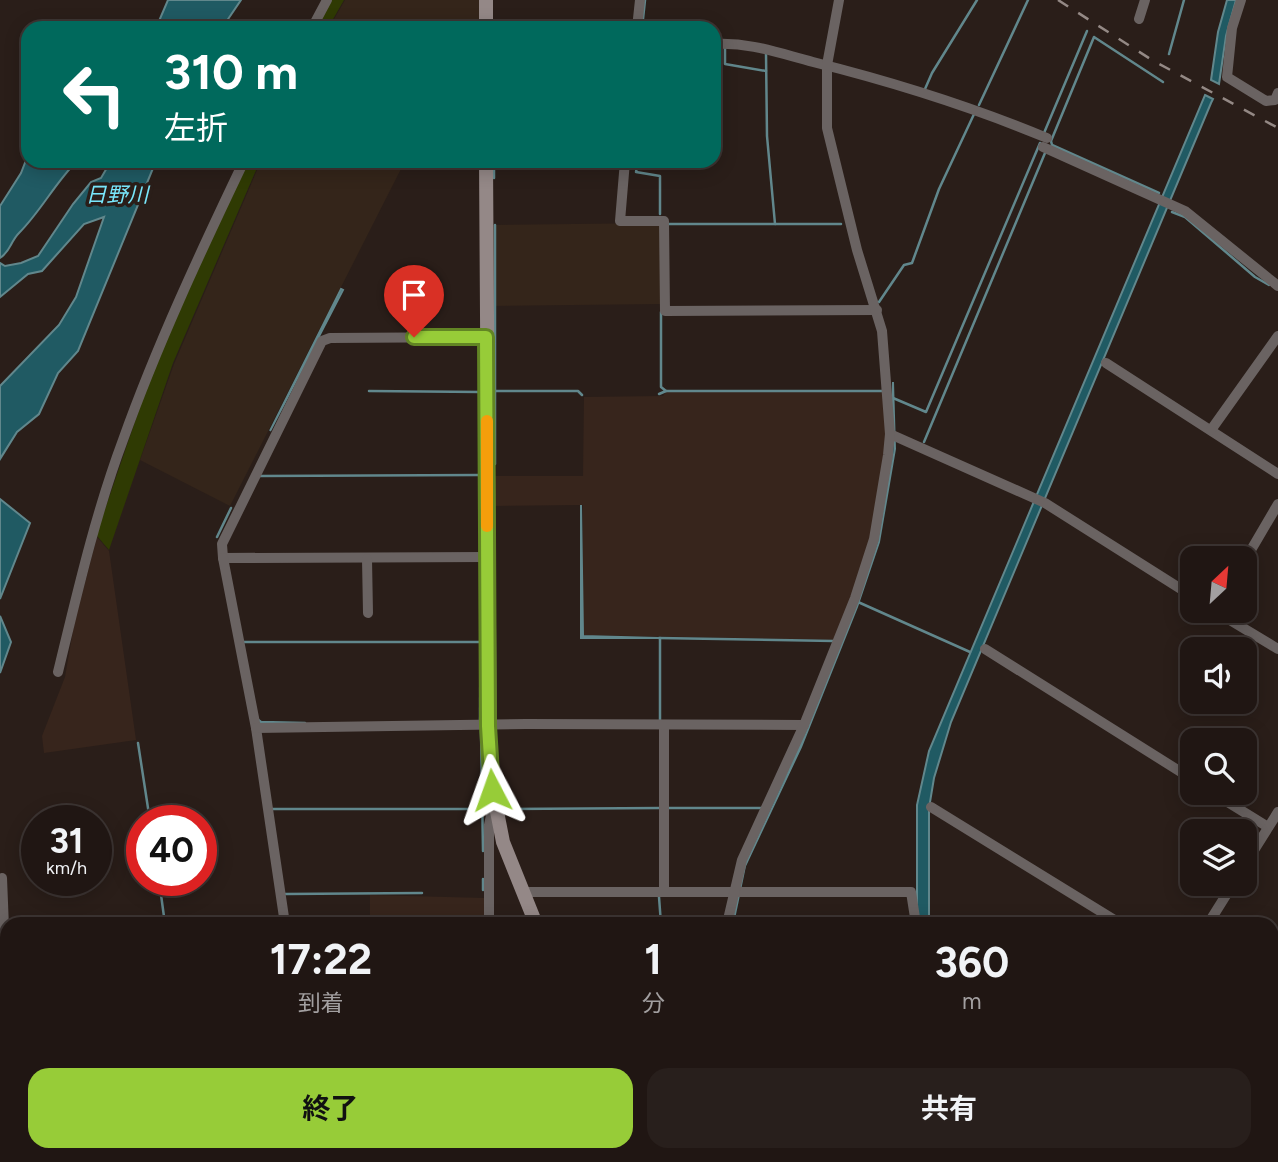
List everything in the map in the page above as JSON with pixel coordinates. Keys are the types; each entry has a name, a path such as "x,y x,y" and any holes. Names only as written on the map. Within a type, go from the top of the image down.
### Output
{"street":[{"path":"316,21 327,0"},
{"path":"486,0 486,21"},
{"path":"638,21 640,0"},
{"path":"729,917 742,860 804,725 855,598 874,539 893,435 886,354 877,310 857,250 827,128 827,65 839,0"},
{"path":"1139,19 1144,0"},
{"path":"1241,0 1228,47 1227,77 1266,101 1275,100 1278,93"},
{"path":"721,44 755,44 980,109 1192,216 1260,275 1278,286"},
{"path":"58,672 79,585 121,443 153,360 241,168"},
{"path":"486,168 488,726 494,805 503,842 533,917"},
{"path":"624,168 620,221 664,220 665,311 877,310"},
{"path":"1211,430 1278,336"},
{"path":"284,917 256,728 223,558 224,535 322,341 330,338 486,337"},
{"path":"1106,363 1278,474"},
{"path":"893,435 1045,503 1180,588"},
{"path":"1253,546 1278,504"},
{"path":"223,558 487,557"},
{"path":"367,559 368,613"},
{"path":"1236,623 1278,649"},
{"path":"985,649 1180,771"},
{"path":"664,725 664,892"},
{"path":"256,728 804,725"},
{"path":"489,917 489,825 494,805"},
{"path":"1232,805 1268,827"},
{"path":"931,807 1110,917"},
{"path":"1257,845 1278,812"},
{"path":"2,878 4,917"},
{"path":"522,892 911,892 915,917"},
{"path":"1212,917 1226,896"}],"shaded area":[{"path":"345,0 479,0 481,21 333,21"},
{"path":"258,168 401,168 230,506 140,460 174,364"},
{"path":"662,223 662,304 493,306 492,225"},
{"path":"666,392 885,392 887,428 873,532 836,640 583,635 583,505 493,506 493,476 583,476 584,397 663,396"},
{"path":"97,537 109,551 136,740 44,753 42,736 65,677 74,625"},
{"path":"370,895 485,898 485,917 370,917"}],"green space":[{"path":"330,0 344,0 332,21 318,21"},
{"path":"244,168 257,168 173,363 109,550 97,536 153,369"}],"water":[{"path":"168,0 241,0 227,21 159,21"},
{"path":"1227,0 1236,0 1226,36 1219,84 1211,80 1218,32"},
{"path":"1205,95 1213,99 951,722 934,778 929,808 929,917 917,917 917,805 929,751"},
{"name":"日野川","path":"23,168 71,168 0,258 0,206"},
{"name":"日野川","path":"107,168 153,168 78,351 58,373 39,414 17,432 0,459 0,386 59,325 76,297 104,217 84,224 42,271 28,274 0,297 0,263 5,266 38,256 73,204 91,182 101,178"},
{"path":"341,289 343,290 270,431"},
{"path":"893,382 895,449 879,542 857,607 801,747 745,866 733,917 745,859 800,745 884,506 892,453"},
{"path":"0,499 30,523 0,599"},
{"path":"581,505 583,636 659,638 581,638"},
{"path":"0,616 11,642 0,673"}],"waterway":[{"path":"643,21 645,0"},
{"path":"925,89 977,0"},
{"path":"979,105 1028,0"},
{"path":"1169,54 1184,0"},
{"path":"1044,133 1087,31"},
{"path":"1159,193 1052,145 1051,141 1094,37 1163,82"},
{"path":"725,46 725,64 766,71"},
{"path":"766,53 767,136 775,224"},
{"path":"879,302 904,265 912,263 939,189 975,112"},
{"path":"893,398 926,412 1040,143"},
{"path":"924,442 1045,153"},
{"path":"494,168 494,178"},
{"path":"637,168 636,172 660,176 660,214"},
{"path":"1172,212 1185,217 1255,277 1269,285"},
{"path":"668,224 841,224"},
{"path":"495,225 495,464"},
{"path":"659,394 666,391 661,387 661,312"},
{"path":"480,346 480,382"},
{"path":"369,391 481,392"},
{"path":"496,391 578,391 582,395"},
{"path":"666,391 883,391"},
{"path":"481,409 481,424"},
{"path":"481,465 481,553"},
{"path":"260,476 480,475"},
{"path":"217,537 231,508"},
{"path":"480,722 481,562"},
{"path":"858,602 970,652"},
{"path":"659,638 834,641"},
{"path":"660,638 660,721"},
{"path":"243,642 481,642"},
{"path":"257,719 261,722 305,723"},
{"path":"481,731 483,851"},
{"path":"138,743 148,805"},
{"path":"503,809 661,808"},
{"path":"667,808 762,808"},
{"path":"271,809 481,809"},
{"path":"483,879 483,890"},
{"path":"285,894 422,893"},
{"path":"161,896 164,917"},
{"path":"659,897 660,917"}],"railway":[{"path":"1058,0 1152,60 1278,128"}],"slow traffic":[{"path":"487,421 487,526"}],"route":[{"path":"414,337 486,337 488,726 492,790"}]}
